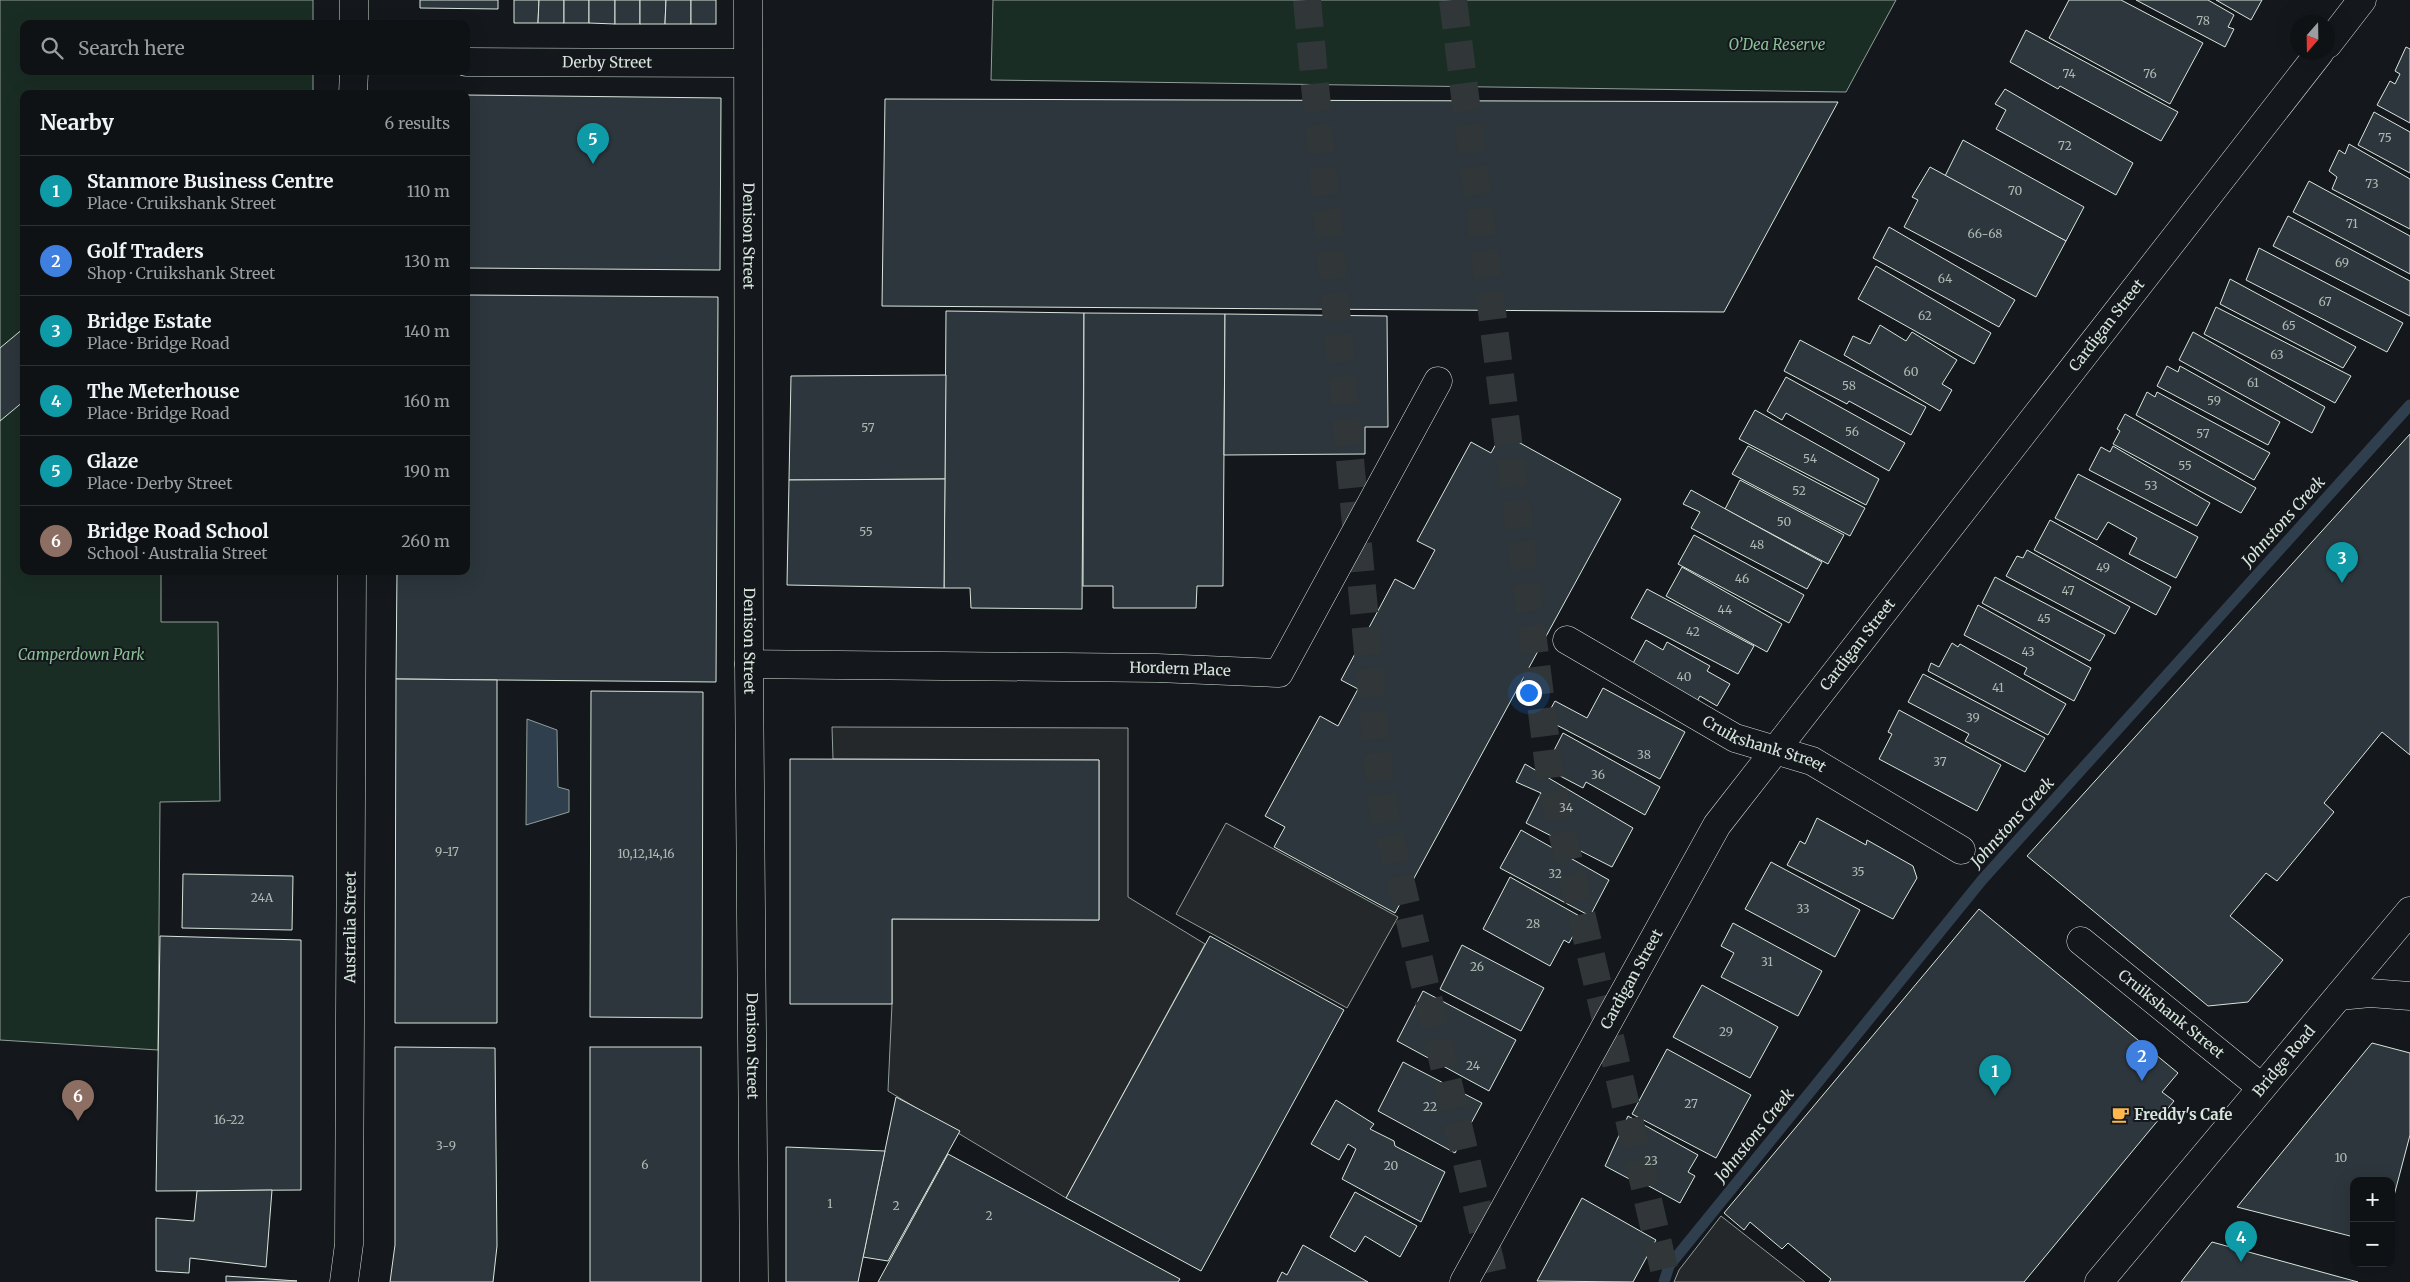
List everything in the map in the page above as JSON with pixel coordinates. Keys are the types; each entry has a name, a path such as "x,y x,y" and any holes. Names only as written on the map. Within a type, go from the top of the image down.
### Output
{"street":[{"path":"354,0 354,20"},
{"name":"Denison Street","path":"748,0 750,269 749,664 754,1282"},
{"path":"2335,35 2362,0"},
{"name":"Cardigan Street","path":"1464,1282 1717,825 2314,60"},
{"name":"Derby Street","path":"470,62 747,63"},
{"path":"354,75 354,90"},
{"name":"Hordern Place","path":"749,664 1157,668 1279,673 1438,381"},
{"name":"Australia Street","path":"344,1282 349,1234 352,575"},
{"name":"Cruikshank Street","path":"1567,640 1735,738 1812,761 1961,850"},
{"name":"Bridge Road","path":"2099,1282 2410,911"},
{"name":"Cruikshank Street","path":"2081,941 2261,1087"},
{"path":"2339,996 2370,993 2410,996"}],"green space":[{"name":"Camperdown Park","path":"0,0 313,0 313,20 20,20 20,75 313,75 313,90 20,90 20,575 161,575 161,622 218,622 220,801 160,802 158,1050 0,1040"},
{"name":"O’Dea Reserve","path":"993,0 1896,0 1846,92 991,80"}],"shaded area":[{"path":"832,727 1128,728 1128,897 1205,944 1066,1198 888,1091 892,1004 892,919 1099,920 1099,760 833,759"},
{"path":"1226,823 1398,917 1347,1008 1176,914"},
{"path":"1721,1216 1805,1282 1674,1282 1679,1270"}],"water":[{"path":"527,719 557,730 558,787 569,790 569,812 526,825"}],"building":[{"path":"420,0 498,0 498,9 420,8"},
{"path":"514,0 539,0 538,23 514,23"},
{"path":"539,0 564,0 564,23 538,23"},
{"path":"564,0 589,0 589,23 564,23"},
{"path":"589,0 615,0 615,24 589,23"},
{"path":"615,0 640,0 640,24 615,24"},
{"path":"640,0 666,0 665,24 640,24"},
{"path":"666,0 691,0 691,24 665,24"},
{"path":"691,0 716,0 716,24 691,24"},
{"path":"2069,0 2121,0 2203,43 2170,104 2049,38"},
{"path":"2136,0 2208,0 2234,15 2228,27 2234,29 2225,47"},
{"path":"2216,0 2262,0 2251,20"},
{"path":"2026,30 2178,112 2161,141 2060,86 2058,89 2010,62"},
{"path":"2406,47 2410,49 2410,123 2377,105 2390,81 2395,84 2400,74 2395,71"},
{"path":"2005,89 2133,163 2116,195 1996,129 2006,110 1995,104"},
{"path":"470,95 721,98 720,270 470,268"},
{"path":"885,99 1838,102 1724,312 882,306"},
{"path":"2374,112 2410,132 2410,173 2358,145"},
{"path":"1963,140 2084,207 2066,241 1945,176"},
{"path":"2349,144 2410,179 2410,229 2332,189 2337,177 2329,171 2339,150 2345,154"},
{"path":"1930,167 2066,241 2036,297 1904,227 1918,200 1912,197"},
{"path":"2309,181 2410,236 2410,274 2293,212"},
{"path":"2288,216 2410,281 2410,316 2273,246"},
{"path":"1889,227 2015,300 1999,327 1873,258"},
{"path":"2259,248 2403,323 2387,352 2246,280"},
{"path":"1876,266 1991,333 1974,364 1858,299"},
{"path":"2230,279 2356,347 2343,368 2220,304"},
{"path":"470,295 718,297 716,682 396,679 397,575 470,575"},
{"path":"2216,307 2351,376 2335,403 2204,334"},
{"path":"946,311 1084,313 1082,609 971,608 970,588 944,588"},
{"path":"1084,313 1225,314 1223,586 1197,586 1196,608 1113,608 1113,586 1083,586"},
{"path":"1225,314 1387,316 1388,427 1365,427 1365,454 1224,455"},
{"path":"1880,325 1906,341 1912,332 1957,360 1942,384 1952,390 1940,411 1844,355 1853,336 1870,344"},
{"path":"20,331 20,404 0,421 0,348"},
{"path":"2193,332 2325,407 2312,433 2179,360"},
{"path":"1800,340 1926,407 1911,435 1849,401 1847,404 1784,371"},
{"path":"2167,366 2178,372 2180,366 2280,422 2268,445 2157,386"},
{"path":"946,375 945,479 789,480 791,376"},
{"path":"1786,377 1905,443 1889,471 1786,413 1782,420 1767,411"},
{"path":"2147,392 2155,397 2157,392 2270,453 2254,480 2136,415"},
{"path":"1755,410 1879,479 1866,505 1739,439"},
{"path":"2125,414 2256,488 2241,513 2113,444 2120,431 2117,429"},
{"path":"1502,433 1621,499 1395,913 1274,847 1285,827 1265,816 1320,716 1338,726 1358,689 1341,680 1395,579 1414,589 1435,550 1417,541 1471,442 1491,453"},
{"path":"2410,434 2410,755 2382,732 2324,803 2334,812 2277,881 2266,873 2230,916 2283,960 2248,1002 2208,1006 2027,856"},
{"path":"1748,446 1865,508 1850,536 1732,474"},
{"path":"2113,446 2210,503 2197,526 2089,470 2101,447 2110,452"},
{"path":"2078,474 2198,537 2176,578 2129,554 2137,538 2108,522 2097,540 2055,518"},
{"path":"945,479 944,588 787,585 789,480"},
{"path":"1740,480 1844,535 1828,564 1725,509"},
{"path":"1691,490 1822,562 1807,589 1691,528 1700,512 1683,504"},
{"path":"2050,520 2171,587 2156,615 2034,550"},
{"path":"1694,535 1804,595 1789,623 1678,564"},
{"path":"2027,550 2130,607 2115,634 2006,576 2017,556 2023,558"},
{"path":"1682,567 1782,624 1767,652 1666,596"},
{"path":"1995,577 2105,635 2090,661 1982,603"},
{"path":"1647,589 1754,646 1738,674 1631,618"},
{"path":"1978,605 2091,668 2074,701 2024,674 2027,668 1964,635"},
{"path":"1646,640 1663,650 1667,642 1710,666 1707,671 1730,684 1717,706 1700,696 1696,703 1631,667"},
{"path":"1952,643 1958,647 1960,644 2066,704 2048,735 1928,671 1931,663 1939,667"},
{"path":"1923,674 2045,738 2025,772 1965,741 1969,734 1908,702"},
{"path":"396,679 497,680 497,1023 395,1023"},
{"path":"1603,688 1685,732 1660,779 1545,719 1555,701 1587,718"},
{"path":"591,691 703,692 702,1018 590,1017"},
{"path":"1899,710 2001,765 1977,811 1879,759 1892,734 1888,732"},
{"path":"1563,733 1660,787 1645,815 1586,782 1583,788 1545,768"},
{"path":"790,759 1099,760 1099,920 892,919 892,1004 790,1004"},
{"path":"1525,764 1633,828 1612,867 1526,823 1541,793 1516,782"},
{"path":"1817,818 1866,845 1867,840 1913,866 1917,878 1893,919 1787,865 1800,841 1805,844"},
{"path":"1521,830 1609,880 1590,916 1500,868"},
{"path":"1771,862 1860,910 1835,957 1745,909"},
{"path":"183,874 293,876 292,930 182,928"},
{"path":"1510,877 1583,918 1569,943 1564,940 1550,966 1483,929"},
{"path":"1979,909 2178,1073 2162,1092 2174,1101 2024,1282 1829,1282 1831,1279 1788,1243 1782,1249 1750,1222 1744,1230 1724,1213"},
{"path":"1733,923 1822,971 1798,1016 1721,977 1734,953 1721,946"},
{"path":"160,936 301,940 301,1190 156,1191"},
{"path":"1210,936 1344,1010 1201,1271 1066,1198"},
{"path":"1462,945 1544,988 1521,1031 1440,989"},
{"path":"1702,985 1778,1027 1750,1078 1673,1037"},
{"path":"1423,991 1516,1040 1489,1091 1397,1041"},
{"path":"2372,1043 2410,1053 2410,1135 2395,1192 2395,1177 2350,1177 2350,1236 2237,1207"},
{"path":"395,1047 495,1048 497,1246 493,1282 390,1282 395,1245"},
{"path":"590,1047 701,1047 701,1282 590,1282"},
{"path":"1667,1049 1751,1095 1716,1158 1632,1114"},
{"path":"1403,1062 1482,1103 1455,1153 1378,1111"},
{"path":"896,1097 960,1131 888,1261 863,1257"},
{"path":"1336,1100 1374,1124 1370,1129 1394,1141 1395,1146 1445,1172 1421,1222 1342,1179 1356,1149 1348,1144 1339,1160 1311,1144"},
{"path":"1628,1116 1698,1155 1688,1172 1695,1176 1680,1203 1636,1179 1635,1182 1605,1166"},
{"path":"786,1147 885,1151 858,1282 786,1282"},
{"path":"948,1154 1180,1279 1178,1282 878,1282"},
{"path":"272,1190 266,1267 190,1258 189,1273 156,1271 156,1218 194,1221 197,1191"},
{"path":"1355,1192 1417,1226 1400,1257 1365,1236 1355,1252 1330,1237"},
{"path":"1582,1198 1656,1240 1633,1282 1537,1281"},
{"path":"2212,1242 2358,1282 2181,1282"},
{"path":"1303,1245 1368,1282 1277,1282 1282,1272 1287,1275"},
{"path":"226,1276 297,1281 226,1282"}],"waterway":[{"name":"Johnstons Creek","path":"1664,1282 1669,1266 1982,880 2410,405"}],"tunnel":[{"path":"1307,0 1382,802 1495,1282"},
{"path":"1453,0 1551,784 1667,1282"}],"place":[{"name":"Glaze","path":"593,164"},
{"name":"Bridge Estate","path":"2342,583"},
{"name":"Golf Traders","path":"2142,1081"},
{"name":"Stanmore Business Centre","path":"1995,1096"},
{"name":"Freddy's Cafe","path":"2120,1115"},
{"name":"Bridge Road School","path":"78,1121"},
{"name":"The Meterhouse","path":"2241,1262"}]}
